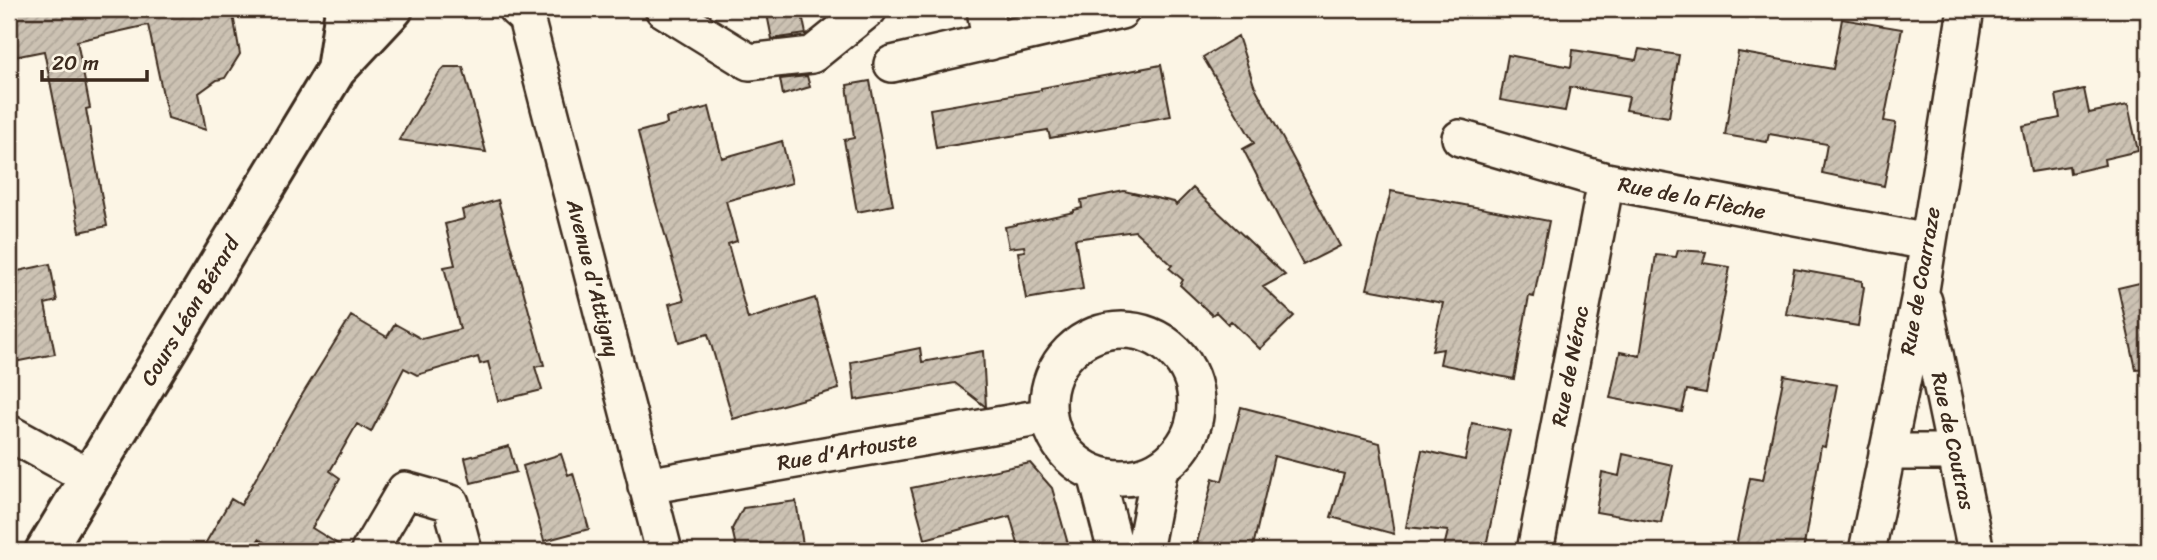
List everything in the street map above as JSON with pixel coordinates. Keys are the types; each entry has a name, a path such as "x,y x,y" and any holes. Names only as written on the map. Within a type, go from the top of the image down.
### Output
{"main road":[{"name":"Cours Léon Bérard","path":"336,70 345,9"},
{"name":"Cours Léon Bérard","path":"45,551 336,70 393,9"}],"street":[{"path":"663,9 749,62 812,55 869,9"},
{"name":"Rue de Coarraze","path":"1867,551 1921,290 1966,9"},
{"path":"892,64 987,25 1121,11"},
{"name":"Avenue d'Attigny","path":"531,12 664,551"},
{"name":"Rue de la Flèche","path":"1460,138 1606,181 1928,242"},
{"name":"Rue de Nérac","path":"1535,551 1606,181"},
{"name":"Rue de Coutras","path":"1921,290 1976,551"},
{"path":"1117,329 1141,332 1164,342 1182,359 1193,381 1196,406 1192,430 1179,451 1160,468 1140,476 1118,478 1096,474 1074,460 1057,441 1049,416 1049,391 1057,368 1072,349 1093,335 1117,329"},
{"name":"Rue d'Artouste","path":"646,486 1049,416"},
{"path":"9,433 89,477"},
{"path":"1887,452 1955,452"},
{"path":"1144,551 1160,468"},
{"path":"1096,474 1116,551"},
{"path":"369,551 405,490 451,503 464,551"}],"building":[{"path":"9,9 232,9 240,54 225,78 217,80 199,93 206,130 168,118 148,25 77,41 90,108 86,109 107,226 80,232 44,51 9,58"},
{"path":"766,9 801,9 806,34 772,39"},
{"path":"1842,19 1902,29 1884,121 1896,123 1884,186 1822,173 1827,144 1769,134 1767,142 1725,135 1738,52 1833,69"},
{"path":"1238,36 1254,85 1340,246 1303,265 1243,149 1254,143 1203,57"},
{"path":"1639,49 1679,55 1669,117 1626,110 1629,97 1570,87 1565,111 1500,100 1508,55 1571,67 1573,50 1636,60"},
{"path":"1161,65 1171,116 1050,138 1048,130 936,148 930,109 1041,90"},
{"path":"445,67 463,67 486,152 399,140"},
{"path":"807,76 810,87 783,95 780,79"},
{"path":"870,81 893,205 857,212 844,140 854,138 847,85"},
{"path":"2084,89 2089,113 2128,105 2138,151 2104,159 2105,165 2070,173 2069,166 2031,172 2022,126 2060,118 2056,95"},
{"path":"709,107 722,158 782,141 792,183 726,201 737,241 728,244 748,319 815,298 839,389 733,419 708,334 679,342 669,304 684,300 638,132 667,124 666,118"},
{"path":"1193,188 1285,275 1263,287 1294,316 1260,349 1231,321 1228,324 1216,312 1212,315 1180,285 1183,280 1169,268 1172,265 1135,231 1075,239 1083,289 1026,299 1018,252 1025,251 1024,246 1009,248 1005,227 1074,212 1082,208 1081,200 1124,191 1174,202 1176,205"},
{"path":"1391,191 1549,221 1534,297 1529,296 1514,379 1440,364 1443,349 1432,351 1443,303 1367,289"},
{"path":"498,200 544,365 535,367 542,390 498,401 488,362 480,364 478,357 417,375 404,368 371,432 357,424 330,471 340,478 312,528 349,551 280,551 259,539 252,551 201,551 231,499 241,505 302,395 351,316 387,337 395,324 422,339 460,329 444,267 455,265 445,224 464,219 462,210"},
{"path":"1678,250 1706,252 1703,263 1730,267 1706,393 1687,390 1682,412 1610,398 1620,352 1640,356 1656,255 1676,257"},
{"path":"50,264 57,301 45,304 55,354 9,363 9,273"},
{"path":"1794,269 1862,281 1864,287 1858,326 1786,314"},
{"path":"2148,281 2148,368 2136,369 2118,288"},
{"path":"920,348 922,362 983,351 986,407 955,383 855,400 851,362"},
{"path":"1784,375 1837,385 1825,447 1821,446 1803,551 1735,551 1750,478 1763,480"},
{"path":"1241,407 1380,443 1394,534 1331,517 1344,474 1274,456 1252,551 1195,551 1213,478 1222,481"},
{"path":"1472,423 1510,431 1485,551 1443,551 1448,531 1406,527 1422,450 1465,460"},
{"path":"509,446 516,472 471,483 465,458"},
{"path":"561,454 568,475 573,473 589,529 544,541 523,466"},
{"path":"1623,454 1673,465 1661,523 1596,512 1602,472 1619,476"},
{"path":"1030,463 1052,488 1070,551 1020,551 1010,516 925,539 911,488"},
{"path":"796,501 804,551 737,551 732,529 743,508"}]}
